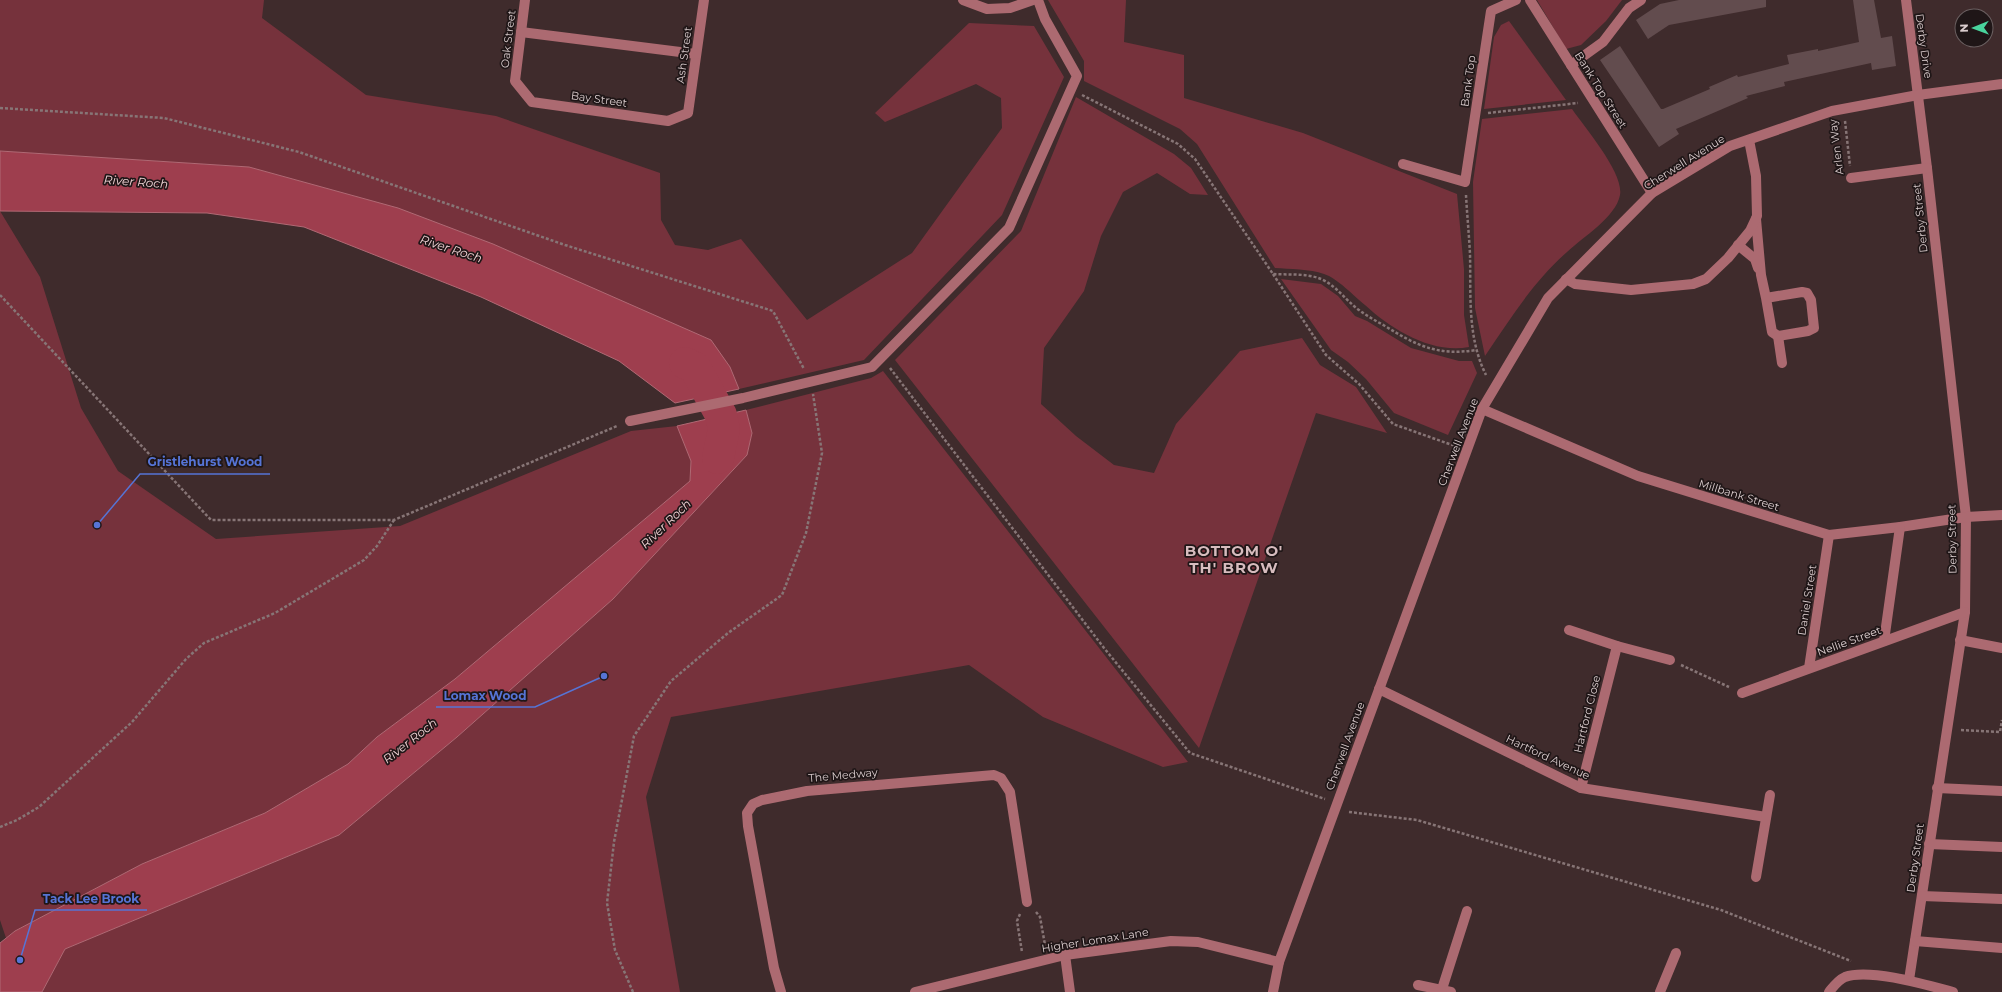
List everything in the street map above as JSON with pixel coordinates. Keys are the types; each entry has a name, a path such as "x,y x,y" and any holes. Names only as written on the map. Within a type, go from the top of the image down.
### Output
{"street":[{"name":"Oak Street","path":"515,81 525,0"},
{"name":"Ash Street","path":"688,113 704,0"},
{"path":"963,0 987,9 1010,8 1033,0"},
{"path":"630,421 743,398 872,367 1009,228 1077,76 1045,19 1038,0"},
{"name":"Bank Top","path":"1466,182 1491,11 1516,0"},
{"name":"Bank Top Street","path":"1530,0 1652,193"},
{"path":"1571,65 1603,42 1630,8 1640,0"},
{"name":"Derby Drive","path":"1906,0 1918,95"},
{"path":"521,32 696,54"},
{"name":"Bay Street","path":"515,81 532,102 668,121 688,113"},
{"name":"Cherwell Avenue","path":"1273,992 1279,962 1482,409 1548,298 1652,193 1730,146 1832,111 1918,95 2002,84"},
{"name":"Derby Street","path":"1910,980 1937,788 1965,612 1966,518 1918,95"},
{"path":"1749,140 1756,176 1756,219 1761,275 1772,332 1778,336 1808,331 1814,328 1811,300 1807,293 1802,292 1766,298"},
{"path":"1403,164 1466,182"},
{"name":"Arlen Way","path":"1852,178 1927,168"},
{"path":"1566,279 1574,284 1630,290 1693,284 1706,278 1738,246 1750,231 1756,219"},
{"path":"1738,246 1755,260 1761,275"},
{"path":"1778,336 1782,363"},
{"name":"Millbank Street","path":"1482,409 1638,476 1830,535 2002,515"},
{"path":"1884,641 1900,527"},
{"name":"Daniel Street","path":"1809,668 1830,535"},
{"name":"Nellie Street","path":"1742,693 1965,612"},
{"path":"1569,630 1616,646 1670,660"},
{"path":"1960,640 2002,648"},
{"name":"Hartford Close","path":"1581,788 1616,646"},
{"name":"Hartford Avenue","path":"1379,690 1581,788 1766,817"},
{"name":"The Medway","path":"781,992 774,968 748,826 747,813 753,804 762,800 807,790 994,775 1001,778 1010,792 1027,902"},
{"path":"1937,788 2002,791"},
{"path":"1756,877 1770,795"},
{"path":"1929,844 2002,847"},
{"path":"1922,896 2002,900"},
{"path":"1418,985 1447,991 1467,911"},
{"name":"Higher Lomax Lane","path":"915,992 1065,955 1171,941 1198,942 1279,962"},
{"path":"1915,941 2002,948"},
{"path":"1660,992 1676,953"},
{"path":"1065,955 1070,992"},
{"path":"1829,992 1838,982 1850,977 1880,976 1910,980 1952,992"}],"path":[{"path":"1071,89 1178,144 1195,159 1326,355 1359,384 1393,424 1467,449"},
{"path":"1476,114 1594,101"},
{"path":"0,108 164,118 299,152 565,245 773,311 811,382 822,453 806,533 782,595 728,634 670,681 634,736 614,842 607,903 615,950 634,992"},
{"name":"Arlen Way","path":"1844,109 1852,178"},
{"path":"1466,182 1470,254 1470,312 1478,361 1493,390"},
{"path":"1273,274 1321,279 1340,291 1358,310 1408,341 1430,349 1456,353 1476,350"},
{"path":"0,295 211,520 394,520 630,421"},
{"path":"882,357 1104,648 1190,753 1336,807 1417,820 1721,910 1852,961 1850,977"},
{"path":"0,827 17,820 39,807 132,722 186,659 204,643 275,613 364,560 377,546 394,520"},
{"path":"1670,660 1742,693"},
{"path":"1946,730 2000,732 2002,720"},
{"path":"1024,964 1016,921 1027,902 1040,917 1047,959"}],"shaded area":[{"path":"0,0 264,0 262,18 366,95 496,116 660,173 661,220 675,245 708,250 741,239 807,320 912,253 1002,128 1001,98 976,84 885,122 875,113 969,23 1034,26 1064,77 1002,215 864,360 739,389 730,367 249,167 0,151"},
{"path":"1048,0 1126,0 1124,42 1184,55 1184,98 1303,133 1457,194 1464,269 1464,315 1469,347 1441,347 1413,338 1387,323 1340,283 1329,276 1306,270 1275,268 1197,144 1180,129 1084,81 1084,61"},
{"path":"1537,0 1622,0 1606,21 1581,45 1566,49"},
{"path":"1509,21 1566,100 1484,109 1494,37 1501,25"},
{"path":"1076,97 1174,154 1191,168 1208,195 1190,194 1157,173 1123,192 1101,236 1084,291 1044,348 1041,404 1076,436 1114,465 1154,473 1176,424 1240,351 1302,338 1320,365 1356,387 1387,433 1316,413 1199,748 895,360 1021,231"},
{"path":"1572,109 1610,163 1620,186 1620,195 1617,203 1606,219 1567,252 1543,276 1523,301 1485,356 1475,308 1473,182 1482,119"},
{"path":"0,211 40,277 81,408 118,471 216,539 400,526 631,431 677,426 691,461 690,481 455,679 377,737 348,764 265,813 142,864 15,931 6,938 0,920"},
{"path":"1281,279 1321,284 1338,296 1355,316 1367,321 1411,348 1459,361 1472,361 1477,373 1448,435 1394,413 1366,379 1348,362 1331,350"},
{"path":"883,371 1188,762 1163,767 1043,717 969,665 671,717 646,797 680,992 42,992 65,949 339,835 457,737 613,599 747,455 752,433 746,410 871,378"}],"water":[{"path":"0,151 249,167 398,208 493,244 711,340 730,367 739,389 675,403 619,361 481,297 304,227 207,213 0,211"},
{"path":"746,410 752,433 747,455 613,599 457,737 339,835 65,949 42,992 0,992 0,943 15,931 142,864 265,813 348,764 377,737 455,679 690,481 691,461 677,426"}],"building":[{"path":"1679,0 1766,0 1766,7 1669,25 1648,39 1636,20 1660,4"},
{"path":"1853,0 1874,0 1881,38 1892,36 1896,66 1872,70 1871,63 1784,82 1785,86 1746,96 1748,98 1676,129 1679,134 1659,147 1600,60 1620,46 1661,109 1663,109 1710,89 1709,87 1737,75 1738,77 1789,64 1787,55 1818,49 1818,51 1859,42"}],"waterway":[{"name":"River Roch","path":"685,363 695,368 721,415 724,429 718,458"}],"place":[{"name":"Gristlehurst Wood","path":"97,525"},
{"name":"Lomax Wood","path":"604,676"},
{"name":"Tack Lee Brook","path":"20,960"}],"district":[{"name":"BOTTOM O' TH' BROW","path":"1234,560"}]}
